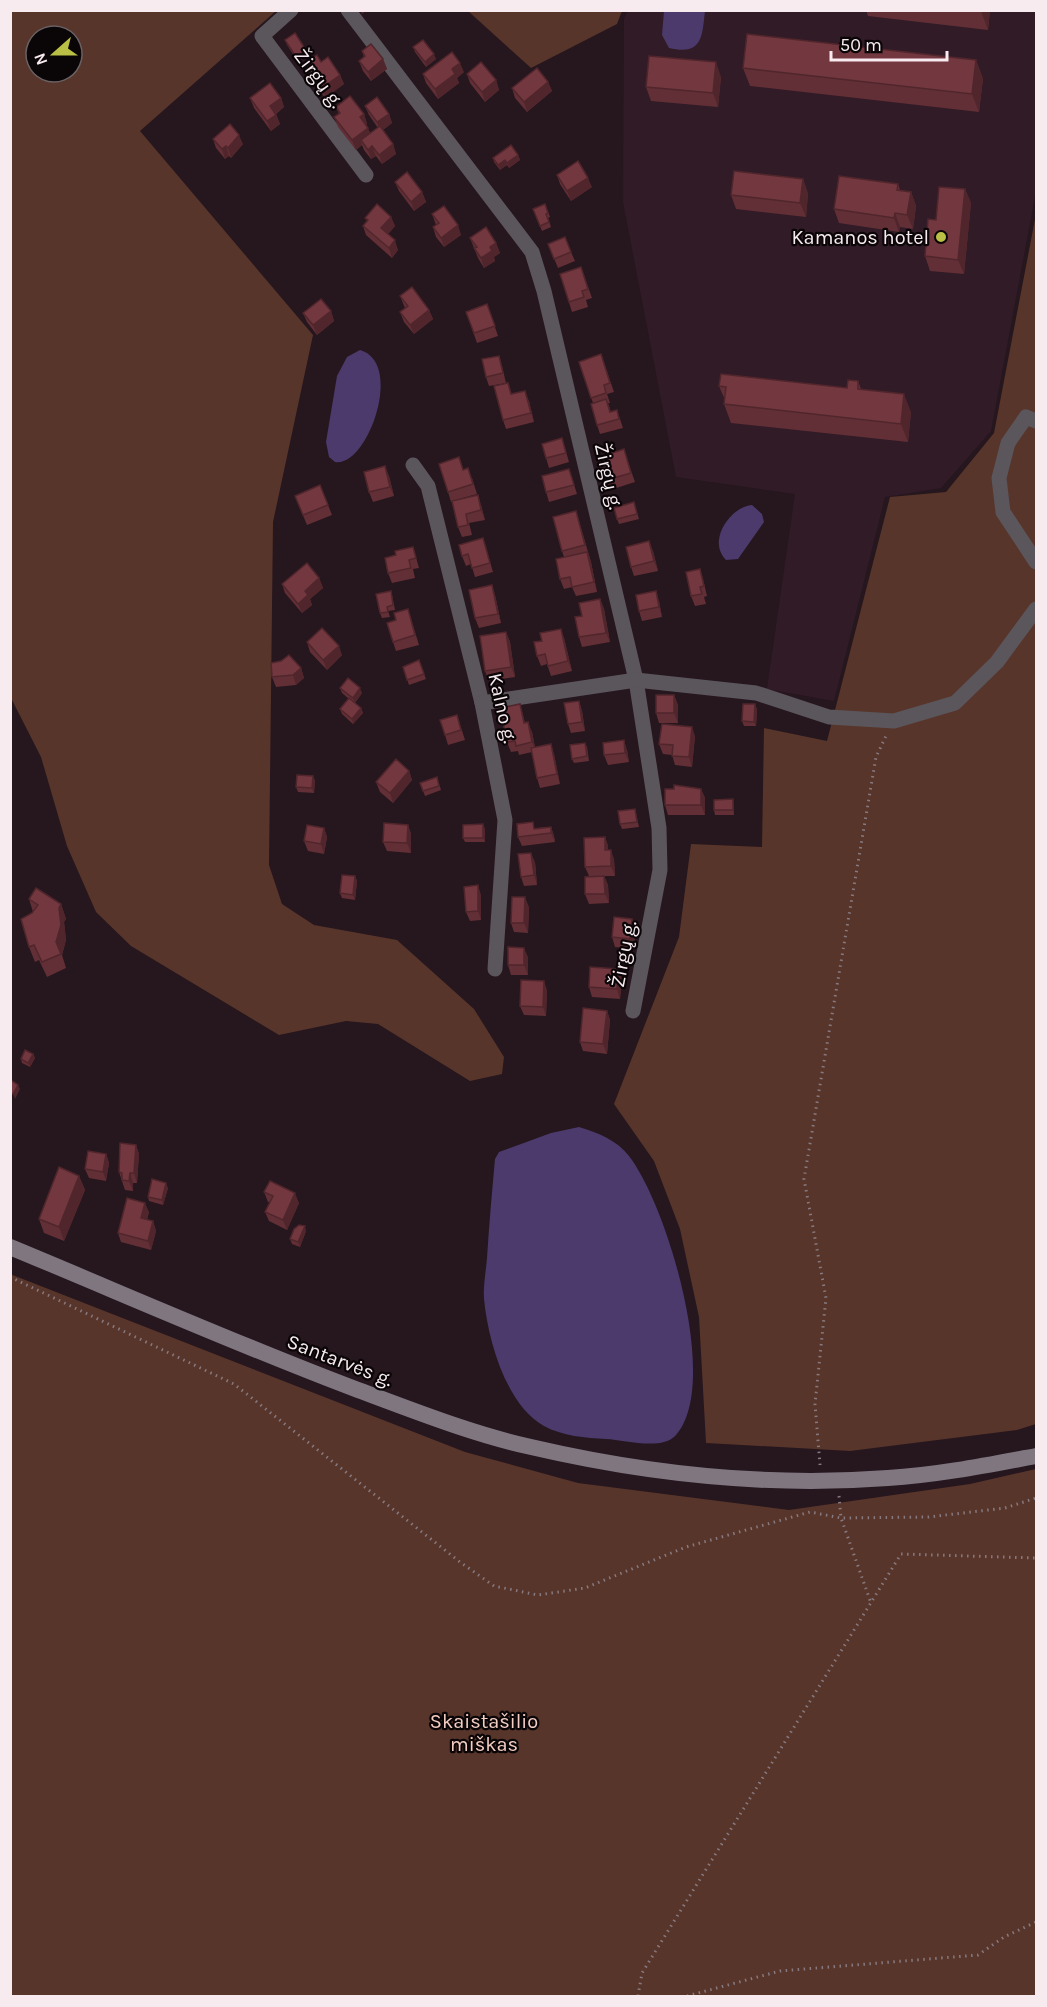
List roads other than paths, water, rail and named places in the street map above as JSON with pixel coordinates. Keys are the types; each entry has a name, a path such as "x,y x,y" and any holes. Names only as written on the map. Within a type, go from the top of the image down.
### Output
{"main road":[{"name":"Santarvės g.","path":"10,1247 315,1374 458,1426 528,1447 667,1472 751,1479 829,1480 920,1474 1036,1456"}],"street":[{"name":"Žirgų g.","path":"291,10 262,36 366,175"},
{"name":"Žirgų g.","path":"348,10 532,252 544,291 636,680 659,828 660,870 633,1011"},
{"path":"1036,421 1026,417 1008,443 999,478 1003,512 1036,562"},
{"name":"Kalno g.","path":"413,465 428,486 482,703 505,819 495,969"},
{"path":"482,703 636,680 756,693 829,717 894,721 955,703 997,662 1036,609"}],"place":[{"name":"Kamanos hotel","path":"941,237"}],"park label":[{"name":"Skaistašilio miškas","path":"484,1732"}]}
